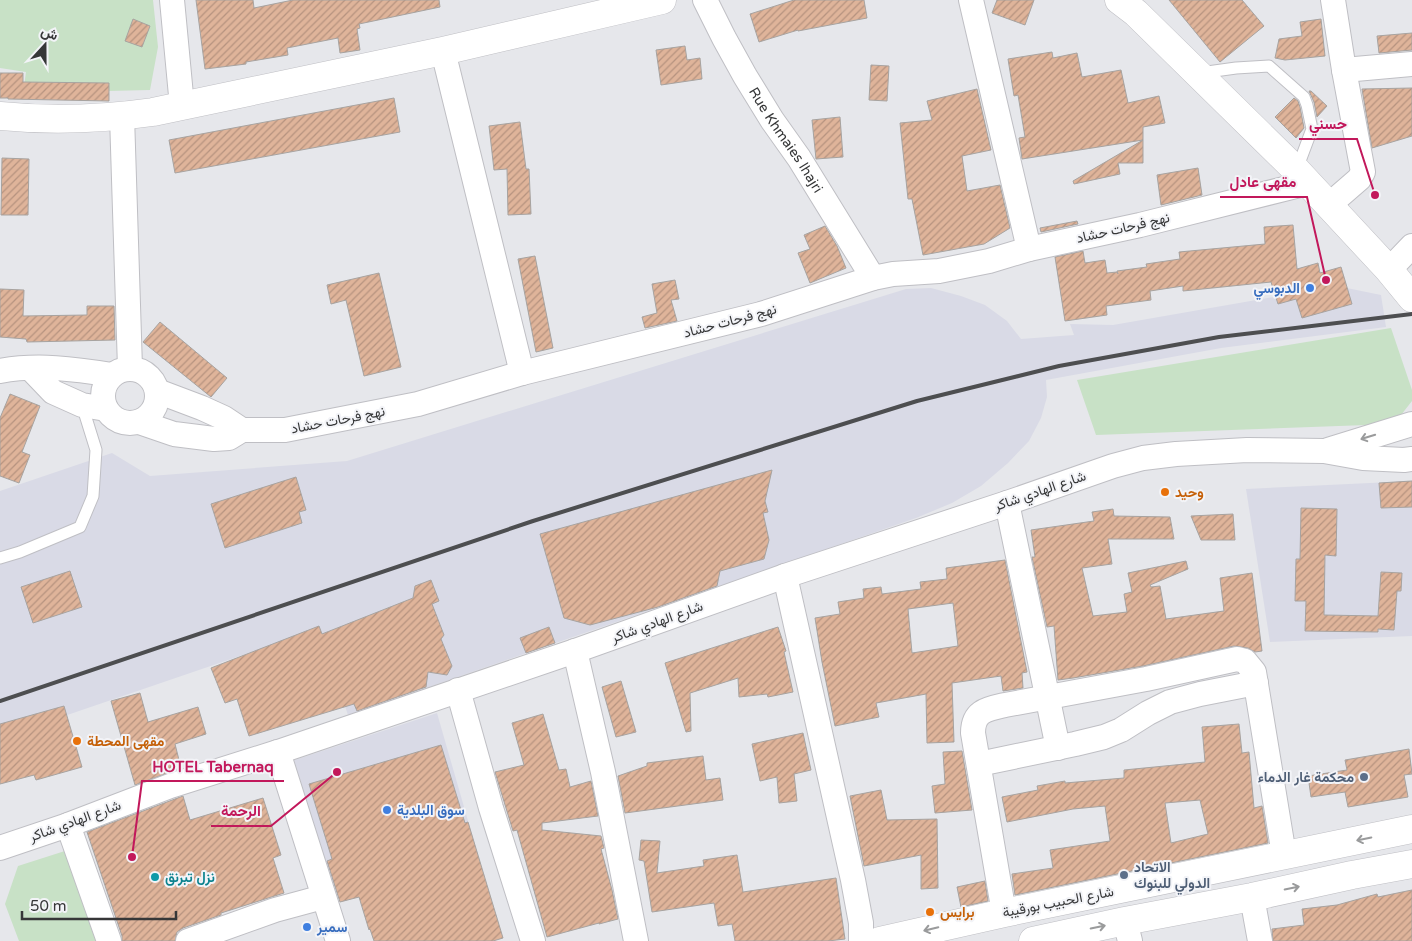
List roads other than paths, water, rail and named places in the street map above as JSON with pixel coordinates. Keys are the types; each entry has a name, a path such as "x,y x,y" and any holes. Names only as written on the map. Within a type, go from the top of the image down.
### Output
{"street":[{"path":"172,0 182,106"},
{"path":"0,116 28,118 122,116 152,112 443,51 619,5 662,0"},
{"name":"Rue Khmaies lhajri","path":"705,0 724,38 772,120 799,158 873,278"},
{"path":"971,0 1029,249"},
{"path":"1119,0 1136,13 1302,177 1412,297"},
{"path":"1329,205 1359,178 1363,172 1333,0"},
{"path":"443,51 522,373"},
{"path":"1344,70 1412,64"},
{"path":"121,371 122,116"},
{"name":"نهج فرحات حشاد","path":"242,430 285,430 418,404 522,373 761,314 873,278 893,274 939,271 989,261 1029,249 1140,225 1302,177"},
{"path":"1389,270 1412,246"},
{"path":"0,371 30,368 140,370 154,382 157,391 157,401 154,410 139,422 130,424 120,422 106,410 103,391 106,382 121,371"},
{"path":"30,368 53,392 82,405 106,410"},
{"path":"139,422 174,434 214,439 229,438 242,430 224,418 157,391"},
{"name":"شارع الهادي شاكر","path":"1324,451 1412,424"},
{"name":"شارع الهادي شاكر","path":"0,848 68,825 170,786 278,752 575,651 785,576 1007,503 1082,476 1143,458 1247,450 1324,451 1363,458 1412,459"},
{"path":"1007,503 1058,748"},
{"path":"785,576 853,880 861,923 861,941"},
{"path":"575,651 603,772 636,941"},
{"path":"1004,913 973,724 981,712 991,708 1048,696 1146,679 1236,659 1245,661 1254,672 1284,855"},
{"path":"979,764 1104,737 1121,730 1170,702 1256,683"},
{"path":"458,690 533,941"},
{"path":"278,752 338,941"},
{"path":"68,825 110,941"},
{"name":"شارع الحبيب بورقيبة","path":"880,941 1004,913 1412,829"},
{"path":"1033,941 1128,931 1252,897 1412,864"},
{"path":"188,941 275,910 323,897"},
{"path":"1252,897 1260,941"}],"lane":[{"path":"1198,73 1268,66 1304,97 1312,128 1302,177"},
{"path":"0,558 20,552 80,527 93,496 96,450 82,405"}],"railway":[{"path":"0,701 533,521 917,401 1059,366 1219,337 1412,314"}],"place":[{"name":"حسني","path":"1375,195"},
{"name":"مقهى عادل","path":"1326,280"},
{"name":"الدبوسي","path":"1310,288"},
{"name":"وحيد","path":"1165,492"},
{"name":"مقهى المحطة","path":"77,741"},
{"name":"الرحمة","path":"337,772"},
{"name":"محكمة غار الدماء","path":"1364,777"},
{"name":"سوق البلدية","path":"387,810"},
{"name":"HOTEL Tabernaq","path":"132,857"},
{"name":"الاتحاد الدولي للبنوك","path":"1124,875"},
{"name":"نزل تبرنق","path":"155,877"},
{"name":"برايس","path":"930,912"},
{"name":"سمير","path":"307,927"}]}
